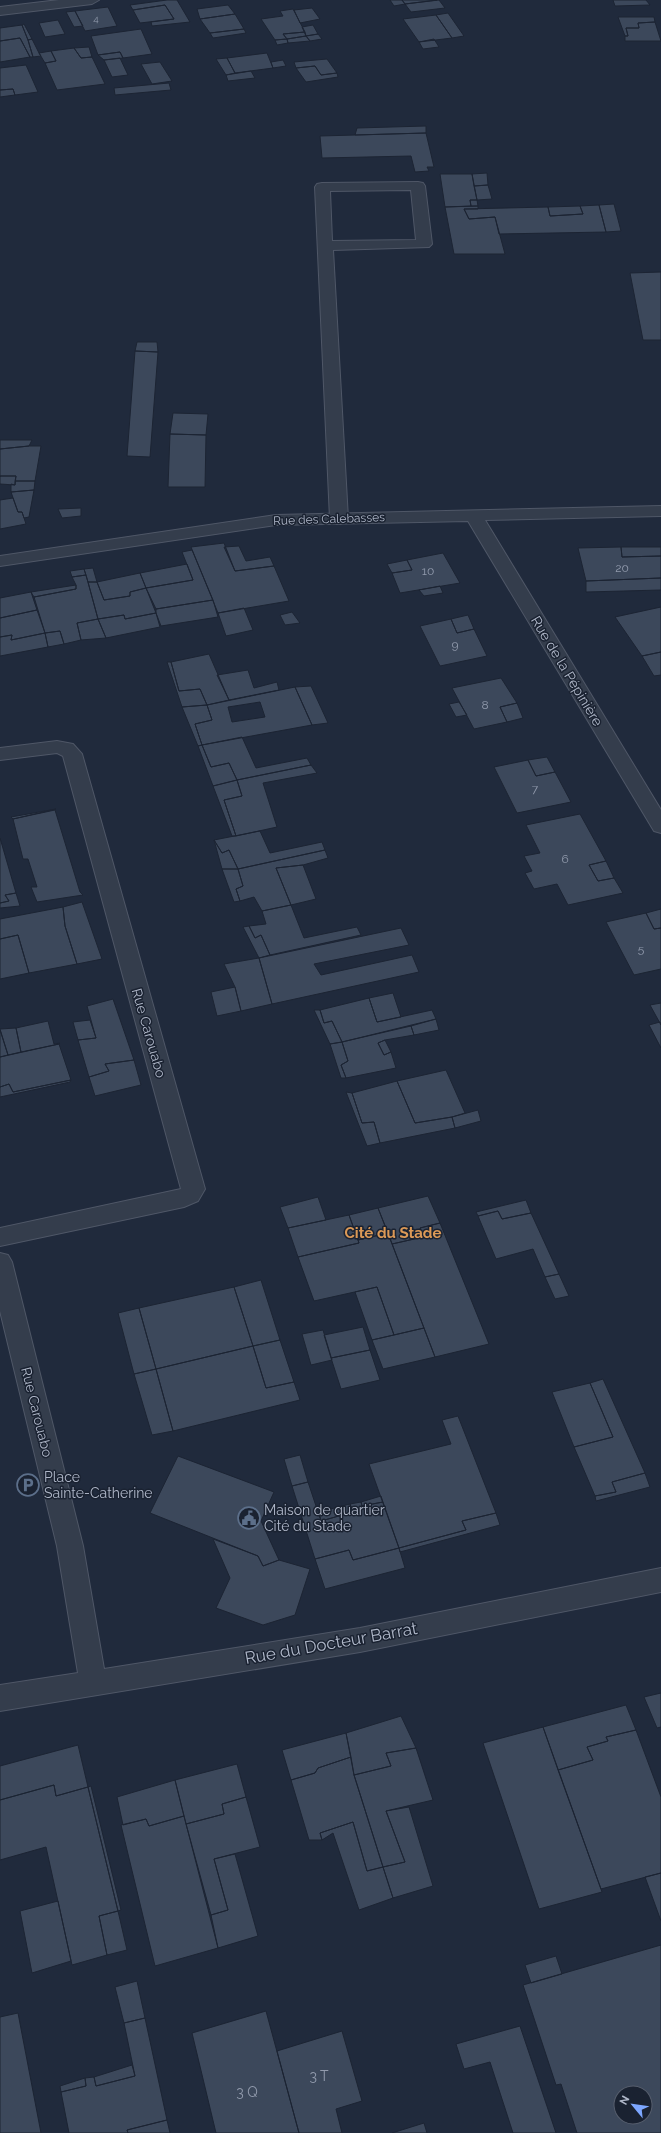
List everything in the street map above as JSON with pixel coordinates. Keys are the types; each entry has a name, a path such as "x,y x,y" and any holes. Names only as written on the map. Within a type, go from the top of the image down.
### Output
{"street":[{"path":"0,11 92,0"},
{"path":"325,246 424,244 418,186 322,187 325,246 339,519"},
{"name":"Rue des Calebasses","path":"0,561 276,520 661,511"},
{"name":"Rue de la Pépinière","path":"472,515 661,826"},
{"name":"Rue Carouabo","path":"0,754 57,747 66,748 72,754 193,1190 190,1195 184,1198 0,1237"},
{"name":"Rue Carouabo","path":"0,1262 70,1546 93,1681"},
{"name":"Rue du Docteur Barrat","path":"0,1698 93,1681 360,1640 661,1580"}],"building":[{"path":"177,0 190,22 152,26 151,22 174,19 165,5 133,10 130,5"},
{"path":"390,0 402,0 405,4 394,6"},
{"path":"402,0 437,0 405,4"},
{"path":"439,0 445,8 411,12 405,4"},
{"path":"613,0 646,0 650,5 615,6"},
{"path":"165,5 174,19 140,23 133,10"},
{"path":"228,5 235,14 200,19 197,9"},
{"path":"108,7 117,26 85,31 75,11"},
{"path":"312,8 320,19 300,23 294,10"},
{"path":"293,9 305,32 283,34 287,39 275,40 261,19 283,16 280,11"},
{"path":"75,11 83,26 74,27 66,12"},
{"path":"448,13 464,36 452,38 436,15"},
{"path":"235,14 244,29 210,33 200,19"},
{"path":"436,15 452,38 419,42 403,19"},
{"path":"618,17 654,17 655,22 638,23 639,28 626,28 628,36 625,36"},
{"path":"58,20 65,34 45,37 39,23"},
{"path":"655,22 661,41 625,41 625,36 628,36 626,28 639,28 638,23"},
{"path":"24,24 32,39 28,40 22,25"},
{"path":"22,25 33,57 30,57 20,38 0,41 0,28"},
{"path":"313,25 318,34 306,36 302,27"},
{"path":"141,29 152,54 123,58 120,52 98,55 91,36"},
{"path":"244,29 246,33 213,38 210,33"},
{"path":"305,32 306,36 287,39 283,34"},
{"path":"318,34 322,39 310,41 306,36"},
{"path":"306,36 310,41 288,43 287,39"},
{"path":"20,38 30,57 0,62 0,41"},
{"path":"32,39 41,56 33,57 28,40"},
{"path":"287,39 288,43 277,45 275,40"},
{"path":"434,39 439,47 423,49 419,42"},
{"path":"89,47 92,57 81,58 74,48"},
{"path":"74,48 81,58 92,57 105,84 57,90 45,63 56,61 51,51"},
{"path":"51,51 56,61 45,63 39,53"},
{"path":"120,52 123,58 104,60 98,55"},
{"path":"267,53 273,68 235,73 227,58"},
{"path":"120,58 128,75 112,77 104,60"},
{"path":"227,58 235,73 226,75 216,59"},
{"path":"327,59 337,73 321,75 315,66 296,68 294,62"},
{"path":"283,60 286,66 273,68 271,62"},
{"path":"160,62 172,81 152,84 141,64"},
{"path":"26,65 38,92 15,95 13,89 0,90 0,68"},
{"path":"315,66 321,75 337,73 338,77 306,82 296,68"},
{"path":"251,71 255,78 228,81 226,75"},
{"path":"169,83 171,90 115,95 114,88"},
{"path":"13,89 15,95 0,97 0,90"},
{"path":"426,126 426,133 355,135 357,128"},
{"path":"426,133 434,167 427,167 429,171 415,172 411,156 322,158 320,136"},
{"path":"487,173 488,185 474,186 472,174"},
{"path":"440,174 472,174 477,200 470,200 471,206 445,207"},
{"path":"488,185 492,199 477,200 474,186"},
{"path":"470,200 477,200 478,206 471,206"},
{"path":"614,204 621,231 606,232 599,205"},
{"path":"599,205 606,232 499,234 495,217 469,219 464,209 548,207 550,216 583,214 580,206"},
{"path":"478,206 478,209 464,209 469,219 495,217 505,254 454,254 445,207"},
{"path":"580,206 583,214 550,216 548,207"},
{"path":"661,272 661,340 643,340 630,273"},
{"path":"137,342 157,342 158,352 135,351"},
{"path":"135,351 158,352 150,457 127,456"},
{"path":"173,413 208,414 206,435 170,434"},
{"path":"170,434 206,435 205,487 168,487"},
{"path":"0,440 32,440 29,446 0,449"},
{"path":"41,446 35,481 15,481 16,476 0,476 0,449"},
{"path":"0,476 16,476 15,485 0,484"},
{"path":"15,481 35,481 34,490 11,492 11,484 15,485"},
{"path":"34,490 29,517 24,518 22,512 18,512 11,492"},
{"path":"13,498 18,512 22,512 26,524 0,529 0,500"},
{"path":"81,508 81,516 62,518 58,509"},
{"path":"224,543 235,571 274,566 289,601 218,613 191,547"},
{"path":"239,546 246,561 270,557 274,566 235,571 224,547"},
{"path":"621,547 661,547 661,556 622,557"},
{"path":"621,547 622,557 661,556 661,578 586,581 578,548"},
{"path":"192,550 213,600 156,609 146,588 193,580 182,552"},
{"path":"443,553 460,583 400,593 392,573 412,570 407,560"},
{"path":"407,560 412,570 392,573 387,564"},
{"path":"187,564 193,580 146,588 140,573"},
{"path":"93,568 97,582 88,582 84,569"},
{"path":"84,569 86,575 72,577 70,571"},
{"path":"140,573 146,588 130,592 130,596 104,600 97,582"},
{"path":"86,575 98,619 77,623 81,640 64,644 60,631 45,633 34,597 76,589 76,585 72,577"},
{"path":"661,578 661,590 586,592 586,581"},
{"path":"88,582 97,582 104,600 130,596 130,592 146,588 156,613 125,619 124,615 98,619"},
{"path":"76,585 76,589 34,597 31,592"},
{"path":"440,586 443,593 424,596 419,590"},
{"path":"31,592 37,610 0,618 0,598"},
{"path":"213,600 218,617 161,626 156,613 156,609"},
{"path":"661,607 661,652 642,656 615,617"},
{"path":"244,608 253,630 226,636 218,613"},
{"path":"37,610 45,633 11,640 12,635 0,637 0,618"},
{"path":"292,612 300,623 285,625 280,615"},
{"path":"156,613 160,627 106,638 98,619 124,615 125,619"},
{"path":"468,615 474,629 457,633 451,619"},
{"path":"98,619 106,638 81,640 77,623"},
{"path":"451,619 457,633 474,629 487,656 440,666 420,626"},
{"path":"60,631 64,644 48,647 45,633"},
{"path":"45,633 48,647 0,656 0,637 12,635 11,640"},
{"path":"661,652 661,675 654,676 642,656"},
{"path":"209,654 229,700 207,705 200,689 179,691 171,662"},
{"path":"167,662 171,662 179,691 200,689 207,705 182,707"},
{"path":"248,670 254,688 277,682 279,690 229,700 217,675"},
{"path":"501,678 517,703 500,707 507,722 474,729 452,688"},
{"path":"311,686 328,723 312,725 295,687"},
{"path":"295,687 312,725 202,745 195,724 212,720 207,705","holes":["260,702 265,717 232,722 228,707"]},
{"path":"459,702 467,715 456,717 449,704"},
{"path":"517,703 523,718 507,722 500,707"},
{"path":"207,705 212,720 195,724 202,745 198,746 182,707"},
{"path":"242,737 256,768 307,758 311,765 237,780 229,763 211,767 202,745"},
{"path":"202,745 211,767 229,763 237,780 213,786 198,746"},
{"path":"547,757 555,772 536,776 528,760"},
{"path":"528,760 536,776 555,772 571,802 517,813 494,767"},
{"path":"311,765 317,773 263,783 277,827 236,836 224,800 242,796 237,780"},
{"path":"237,780 242,796 224,800 236,836 232,836 213,786"},
{"path":"56,809 13,819 11,817"},
{"path":"55,810 80,892 83,895 37,902 31,887 37,887 28,859 23,859 13,819"},
{"path":"580,814 606,861 589,865 598,881 614,878 623,893 568,905 557,884 534,889 525,873 532,871 524,856 540,853 526,825"},
{"path":"260,831 270,853 322,842 325,850 238,869 229,850 222,853 214,840"},
{"path":"0,838 16,893 5,895 9,901 0,903"},
{"path":"214,840 222,853 229,850 238,869 222,869"},
{"path":"325,850 328,858 303,865 276,868 291,905 262,911 254,897 240,901 236,889 243,886 238,869"},
{"path":"606,861 614,878 598,881 589,865"},
{"path":"303,865 316,899 291,905 276,868"},
{"path":"222,869 238,869 243,886 236,889 240,901 234,902"},
{"path":"16,893 20,906 0,908 0,903 9,901 5,895"},
{"path":"82,902 102,959 77,964 65,926 63,907"},
{"path":"291,905 304,938 357,927 361,935 270,955 261,935 255,938 249,926 266,924 262,911"},
{"path":"63,907 65,926 77,964 29,973 18,935 0,939 0,919"},
{"path":"661,909 661,928 654,929 646,913"},
{"path":"646,913 654,929 661,928 661,969 634,975 606,922"},
{"path":"249,926 255,938 261,935 270,955 259,958 243,927"},
{"path":"401,928 409,945 314,964 321,975 412,955 419,972 272,1004 259,958"},
{"path":"18,935 29,973 0,979 0,939"},
{"path":"259,958 272,1004 241,1011 235,987 224,964"},
{"path":"235,987 241,1011 217,1016 211,992"},
{"path":"393,993 401,1017 377,1022 369,998"},
{"path":"369,998 377,1022 432,1010 436,1019 342,1042 332,1021 324,1023 320,1010"},
{"path":"113,999 134,1060 105,1064 109,1071 89,1077 78,1040 96,1038 87,1006"},
{"path":"661,1003 661,1025 650,1005"},
{"path":"314,1010 320,1010 324,1023 332,1021 342,1042 330,1044"},
{"path":"436,1019 439,1030 414,1035 411,1026"},
{"path":"90,1020 96,1038 78,1040 73,1022"},
{"path":"48,1021 54,1044 60,1043 21,1052 16,1028"},
{"path":"660,1022 661,1025 661,1048 649,1025"},
{"path":"411,1026 414,1035 385,1040 378,1043 384,1055 391,1052 396,1068 346,1078 341,1065 348,1061 342,1042"},
{"path":"16,1028 21,1052 8,1055 0,1029"},
{"path":"0,1030 8,1055 0,1057"},
{"path":"385,1040 391,1052 384,1055 378,1043"},
{"path":"342,1042 348,1061 341,1065 346,1078 341,1078 330,1044"},
{"path":"59,1044 71,1080 13,1092 9,1084 0,1087 0,1057"},
{"path":"134,1060 141,1085 95,1096 89,1077 109,1071 105,1064"},
{"path":"446,1070 465,1113 452,1117 415,1123 397,1081"},
{"path":"71,1080 70,1082 0,1097 0,1087 9,1084 13,1092"},
{"path":"397,1081 415,1123 452,1117 455,1128 380,1143 374,1122 362,1123 352,1093"},
{"path":"346,1092 352,1093 362,1123 374,1122 380,1143 367,1146"},
{"path":"478,1110 481,1121 455,1128 452,1117"},
{"path":"428,1196 440,1223 420,1228 423,1237 392,1244 378,1208"},
{"path":"318,1197 326,1220 288,1228 280,1207"},
{"path":"526,1200 531,1213 502,1219 498,1211 478,1216 476,1212"},
{"path":"378,1208 388,1233 358,1240 349,1215"},
{"path":"498,1211 502,1219 531,1213 559,1274 545,1277 533,1249 496,1259 478,1216"},
{"path":"349,1215 359,1243 298,1257 288,1228"},
{"path":"440,1223 489,1344 435,1357 392,1244 423,1237 420,1228"},
{"path":"388,1233 424,1328 394,1335 377,1287 314,1301 298,1257 359,1243 358,1240"},
{"path":"559,1274 569,1296 555,1299 545,1277"},
{"path":"261,1280 280,1340 253,1346 234,1287"},
{"path":"234,1287 253,1346 156,1369 139,1308"},
{"path":"377,1287 394,1335 372,1340 355,1292"},
{"path":"139,1308 156,1369 134,1374 118,1313"},
{"path":"363,1327 370,1350 331,1358 324,1335"},
{"path":"424,1328 435,1357 383,1369 372,1340"},
{"path":"323,1330 332,1360 311,1365 302,1334"},
{"path":"280,1340 294,1382 266,1388 253,1346"},
{"path":"253,1346 266,1388 294,1382 300,1400 173,1431 156,1369"},
{"path":"370,1350 380,1380 341,1389 331,1358"},
{"path":"156,1369 173,1431 152,1435 134,1374"},
{"path":"603,1379 645,1473 612,1482 616,1492 595,1496 574,1447 613,1437 590,1383"},
{"path":"590,1383 613,1437 574,1447 552,1392"},
{"path":"458,1416 496,1513 462,1521 466,1530 399,1548 369,1464 451,1444 442,1420"},
{"path":"300,1455 308,1482 292,1486 284,1459"},
{"path":"178,1456 274,1492 261,1521 279,1560 263,1566 258,1556 150,1513"},
{"path":"645,1473 650,1487 596,1501 595,1496 616,1492 612,1482"},
{"path":"308,1482 321,1521 353,1512 350,1504 361,1502 362,1506 383,1502 399,1548 353,1560 349,1550 315,1559 292,1486"},
{"path":"381,1496 383,1502 362,1506 361,1502"},
{"path":"350,1504 353,1512 321,1521 319,1512"},
{"path":"496,1513 500,1525 400,1552 399,1548 466,1530 462,1521"},
{"path":"213,1539 258,1556 263,1566 279,1560 310,1569 295,1615 263,1625 216,1608 230,1578"},
{"path":"399,1548 405,1568 325,1589 315,1559 349,1550 353,1560"},
{"path":"661,1693 661,1727 657,1728 644,1697"},
{"path":"626,1705 636,1730 606,1737 608,1741 587,1747 593,1760 558,1770 543,1727"},
{"path":"401,1716 416,1748 386,1753 391,1766 354,1775 346,1733"},
{"path":"543,1727 602,1892 539,1909 483,1743"},
{"path":"636,1730 661,1797 661,1873 601,1889 558,1770 593,1760 587,1747 608,1741 606,1737"},
{"path":"346,1733 351,1757 318,1768 315,1773 291,1780 282,1750"},
{"path":"78,1745 88,1787 56,1796 54,1785 0,1800 0,1766"},
{"path":"416,1748 433,1800 386,1811 405,1862 383,1867 354,1775 391,1766 386,1753"},
{"path":"351,1757 354,1775 383,1867 367,1871 353,1822 320,1833 322,1840 309,1840 291,1780 315,1773 318,1768"},
{"path":"237,1764 246,1797 222,1804 224,1814 186,1824 175,1780"},
{"path":"175,1780 184,1816 149,1826 146,1819 123,1825 117,1797"},
{"path":"54,1785 56,1796 88,1787 118,1911 99,1916 107,1955 72,1965 46,1847 0,1860 0,1800"},
{"path":"91,1786 121,1910 118,1911 88,1787"},
{"path":"246,1797 260,1847 214,1859 228,1910 211,1915 186,1824 224,1814 222,1804"},
{"path":"409,1807 433,1886 393,1898 383,1867 405,1862 386,1811"},
{"path":"184,1816 218,1948 155,1966 121,1825 146,1819 149,1826"},
{"path":"353,1822 367,1871 383,1867 393,1898 359,1910 333,1833 322,1840 320,1833"},
{"path":"235,1854 258,1936 218,1948 211,1915 228,1910 214,1859"},
{"path":"661,1873 661,1921 645,1877"},
{"path":"58,1901 71,1961 32,1973 20,1911"},
{"path":"118,1911 127,1950 107,1955 99,1916"},
{"path":"661,1945 661,2133 577,2133 561,2084 556,2085 523,1985"},
{"path":"556,1956 562,1974 531,1983 525,1965"},
{"path":"137,1981 145,2018 124,2023 115,1987"},
{"path":"266,2011 299,2133 216,2133 192,2033"},
{"path":"18,2013 41,2133 0,2133 0,2017"},
{"path":"145,2018 167,2120 127,2130 128,2133 69,2133 61,2092 86,2086 85,2078 94,2077 96,2086 135,2076 124,2023"},
{"path":"520,2026 556,2133 513,2133 490,2062 464,2069 456,2044"},
{"path":"342,2031 362,2101 336,2109 342,2133 299,2133 277,2051"},
{"path":"132,2065 135,2076 96,2086 94,2077"},
{"path":"85,2078 86,2086 61,2092 60,2086"},
{"path":"167,2120 170,2133 128,2133 127,2130"},
{"path":"424,2123 427,2133 392,2133"}],"place":[{"name":"Place Sainte-Catherine","path":"28,1485"},
{"name":"Maison de quartier Cité du Stade","path":"249,1518"}],"district":[{"name":"Cité du Stade","path":"393,1233"}]}
